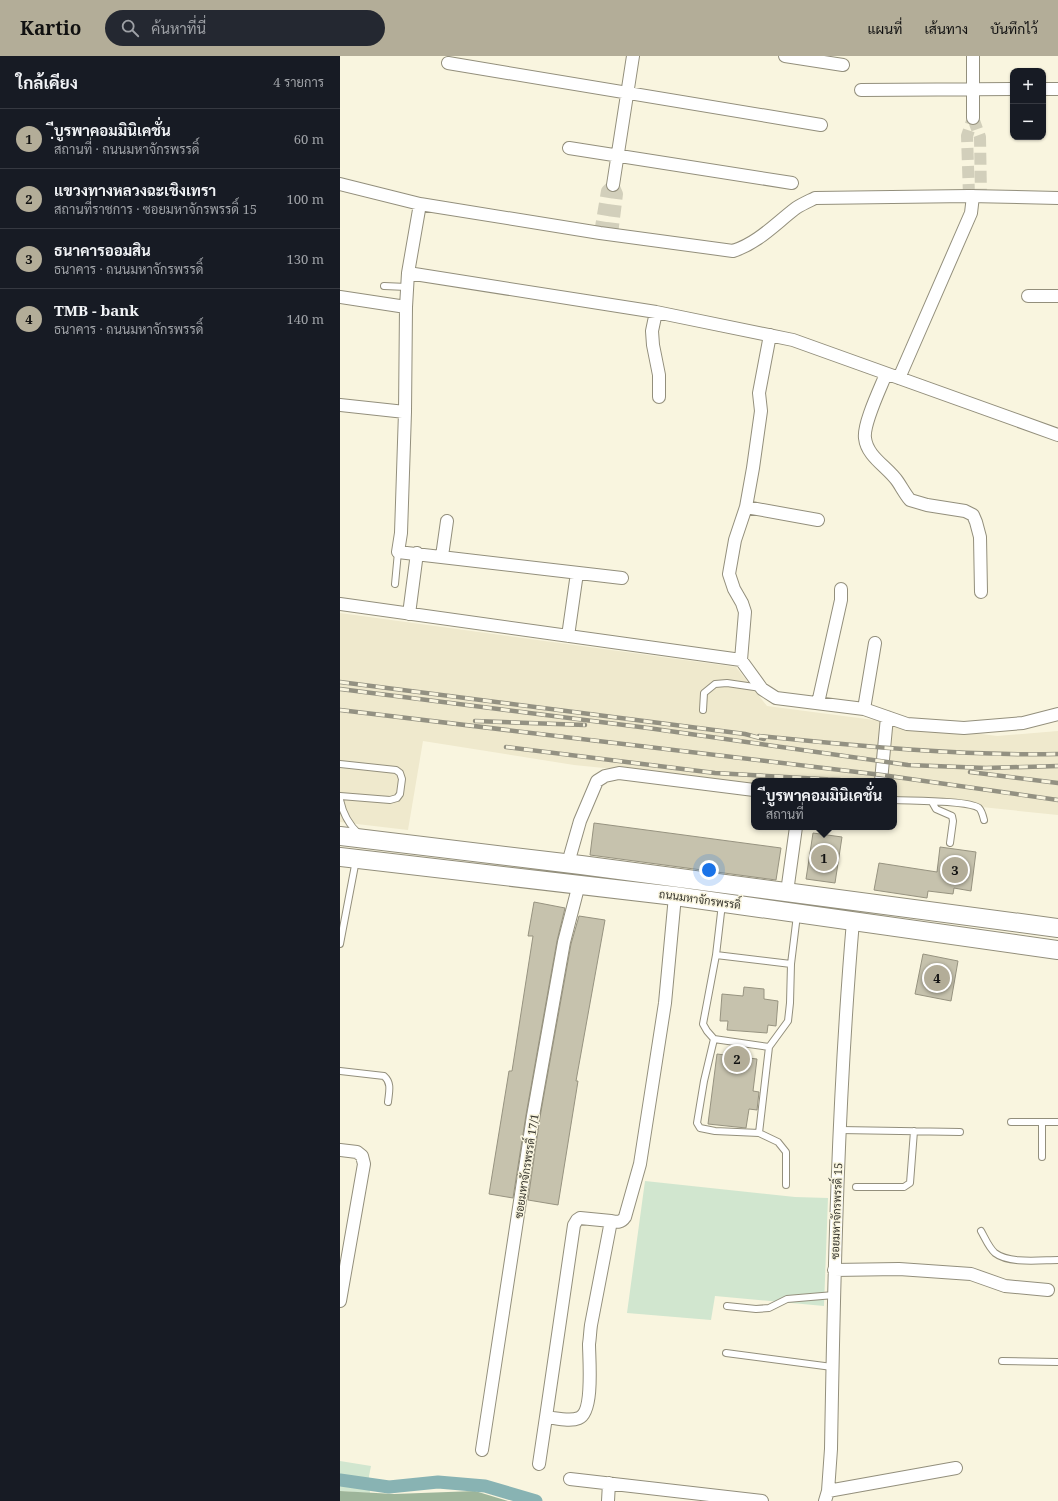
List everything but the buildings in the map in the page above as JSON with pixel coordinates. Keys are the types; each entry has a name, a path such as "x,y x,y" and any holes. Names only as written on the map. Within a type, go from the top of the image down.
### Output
{"main road":[{"name":"ถนนมหาจักรพรรดิ์","path":"340,836 568,863 1058,928"},
{"name":"ถนนมหาจักรพรรดิ์","path":"348,858 722,902 1058,950"}],"street":[{"path":"613,185 633,56"},
{"path":"785,56 843,66"},
{"path":"973,56 973,118"},
{"path":"448,63 821,125"},
{"path":"861,90 1010,89"},
{"path":"1046,89 1058,89"},
{"path":"570,148 792,184"},
{"path":"340,184 420,204 600,233 733,251 756,241 798,207 815,198 973,196 1058,198"},
{"path":"899,378 971,213 973,196"},
{"path":"420,204 407,287 401,533 398,552 622,578"},
{"path":"408,273 656,312 793,340 1058,435"},
{"path":"1028,296 1058,296"},
{"path":"340,297 406,307"},
{"path":"656,312 652,331 653,345 659,375 659,397"},
{"path":"770,335 759,393 761,411 746,507 735,540 728,574 734,589 742,602 745,612 741,660 762,689 776,698 864,710 907,724 964,728 1023,723 1058,714"},
{"path":"886,374 866,425 865,437 867,447 878,461 898,481 910,500 927,505 964,510 973,515 980,537 981,592"},
{"path":"340,405 405,412"},
{"path":"746,507 818,520"},
{"path":"442,556 447,521"},
{"path":"409,614 417,553"},
{"path":"568,636 577,573"},
{"path":"818,703 841,600 841,589"},
{"path":"340,604 741,660"},
{"path":"864,710 875,643"},
{"path":"881,778 887,717"},
{"path":"568,863 580,821 597,781 604,776 618,773 751,790"},
{"path":"787,892 796,830"},
{"name":"ซอยมหาจักรพรรดิ์ 17/1","path":"482,1450 533,1116 564,942 579,884"},
{"path":"539,1464 574,1225 580,1218 619,1222 622,1221 625,1217 640,1164 665,1003 675,896"},
{"name":"ซอยมหาจักรพรรดิ์ 15","path":"827,1496 831,1449 836,1194 844,1021 852,920"},
{"path":"340,1150 357,1152 362,1156 364,1164 345,1251 340,1300"},
{"path":"546,1417 570,1419 579,1418 584,1415 590,1391 591,1325 610,1221"},
{"path":"834,1270 899,1269 970,1274 1005,1286 1048,1290"},
{"path":"827,1496 956,1468"},
{"path":"570,1479 716,1498 762,1501"},
{"path":"608,1501 609,1483"}],"lane":[{"path":"384,286 407,287"},
{"path":"395,584 398,552"},
{"path":"703,710 704,693 715,684 727,684 762,689"},
{"path":"340,764 396,770 400,773 402,779 400,794 397,798 390,800 340,796"},
{"path":"897,800 954,802 978,807 984,820"},
{"path":"340,801 344,816 359,834 389,841"},
{"path":"932,802 936,809 952,816 953,821 950,843"},
{"path":"340,944 348,858"},
{"path":"722,902 716,955 703,1024 714,1039 769,1047"},
{"path":"759,1133 769,1047 788,1021 791,964 797,912"},
{"path":"716,955 791,964"},
{"path":"714,1039 704,1081 697,1123 700,1128 714,1131 759,1133 778,1142 786,1152 786,1186"},
{"path":"340,1071 384,1076 388,1079 390,1084 388,1102"},
{"path":"1011,1122 1058,1122"},
{"path":"1042,1122 1042,1157"},
{"path":"840,1130 960,1132"},
{"path":"856,1187 904,1187 910,1183 914,1131"},
{"path":"981,1231 995,1253 1004,1257 1016,1260 1058,1260"},
{"path":"727,1306 756,1309 769,1308 787,1299 834,1295"},
{"path":"726,1353 832,1367"},
{"path":"1002,1361 1058,1362"}],"shaded area":[{"path":"340,613 736,667 767,706 997,736 1058,731 1058,815 897,798 897,778 751,778 751,783 574,765 423,741 408,830 340,822"}],"green space":[{"path":"645,1181 795,1197 828,1198 824,1306 715,1296 711,1320 627,1313"},
{"path":"340,1461 371,1466 369,1476 370,1493 340,1491"},
{"path":"340,1491 394,1494 475,1491 508,1501 340,1501"}],"waterway":[{"path":"340,1480 389,1487 438,1482 485,1486 536,1501"}],"tunnel":[{"path":"973,118 980,137 981,196"},
{"path":"969,196 967,136 973,118"},
{"path":"600,233 607,191 613,185 617,194 612,234"}],"railway":[{"path":"340,682 745,734 764,739"},
{"path":"340,689 648,728 908,765 986,768 1058,766"},
{"path":"340,710 882,775 1058,800"},
{"path":"475,721 585,725"},
{"path":"759,736 871,747 946,752 1058,754"},
{"path":"506,747 715,773 804,778"},
{"path":"970,772 1058,783"}],"place":[{"name":"ฺีบูรพาคอมมินิเคชั่น","path":"824,858"},
{"name":"ธนาคารออมสิน","path":"955,870"},
{"name":"TMB - bank","path":"937,978"},
{"name":"แขวงทางหลวงฉะเชิงเทรา","path":"737,1059"}]}
